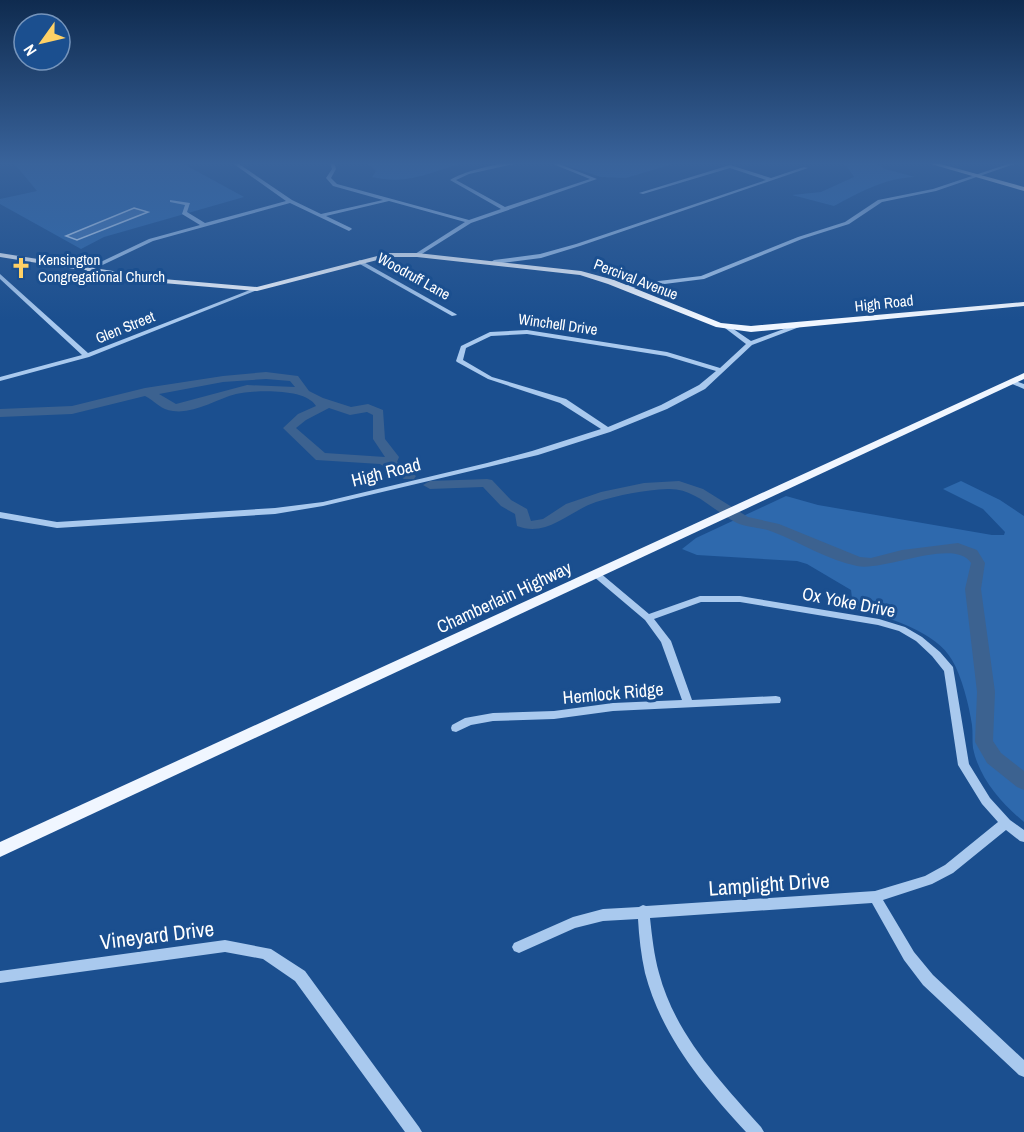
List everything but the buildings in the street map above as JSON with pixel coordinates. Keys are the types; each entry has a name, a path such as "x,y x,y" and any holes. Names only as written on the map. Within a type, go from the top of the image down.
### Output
{"main road":[{"name":"Percival Avenue","path":"0,255 163,281 257,289 360,261 389,255 417,255 581,273 625,287 727,327 765,329 800,325"},
{"name":"High Road","path":"800,325 1024,304"},
{"name":"Chamberlain Highway","path":"0,850 1024,376"}],"street":[{"path":"187,215 204,225"},
{"path":"90,269 141,244 240,215"},
{"path":"323,215 349,229"},
{"path":"443,215 469,222"},
{"path":"417,255 469,222 489,215"},
{"path":"494,262 541,256 665,215"},
{"path":"625,287 702,278 800,238 847,223 859,215"},
{"name":"Woodruff Lane","path":"360,261 454,315"},
{"path":"0,276 87,356"},
{"name":"Glen Street","path":"0,379 87,356 257,289"},
{"name":"High Road","path":"0,515 57,525 310,506 527,455 607,430 664,408 702,387 750,344 800,325"},
{"path":"727,327 750,344"},
{"name":"Winchell Drive","path":"607,430 563,401 490,378 459,361 463,347 490,334 527,332 667,354 720,370"},
{"path":"1012,382 1024,387"},
{"path":"596,574 648,618 666,641 688,703"},
{"name":"Ox Yoke Drive","path":"648,618 700,599 740,599 879,622 902,629 919,639 949,670 964,765 986,801 1006,824 1024,837"},
{"name":"Hemlock Ridge","path":"456,728 469,721 493,717 688,703 776,700"},
{"name":"Lamplight Drive","path":"519,947 573,923 603,915 874,897 928,880 949,870 1006,824"},
{"path":"874,897 909,956 928,980 1024,1070"},
{"path":"643,911 653,977 664,1011 678,1039 704,1074 756,1132"},
{"name":"Vineyard Drive","path":"0,977 225,946 266,953 300,976 414,1132"}],"shaded area":[{"path":"19,215 182,215 104,237 81,249"},
{"path":"961,481 1000,500 1024,516 1024,822 999,798 980,770 973,748 971,717 962,683 952,660 935,641 896,621 857,610 853,606 851,590 807,564 797,561 697,555 682,549 696,538 786,496 818,505 992,535 1004,535 1005,532 983,509 943,489"}],"waterway":[{"path":"149,392 223,379 266,375 294,378 304,392"},
{"path":"0,413 72,410 145,392 167,406 176,408 239,390 287,389 311,395 320,401 323,408 302,417 289,428 321,457 382,460 394,465 409,476"},
{"path":"321,401 350,411 368,408 379,413 379,439 392,457 390,463"},
{"path":"430,485 487,483 506,503 522,512 522,523 529,526 542,525 571,507 606,495 644,487 679,485 698,492 743,520 774,527 859,562 871,563 902,555 958,548 972,553 978,563 973,589 986,692 984,742 994,758 1024,782"}],"place":[{"name":"Kensington Congregational Church","path":"21,268"}]}
